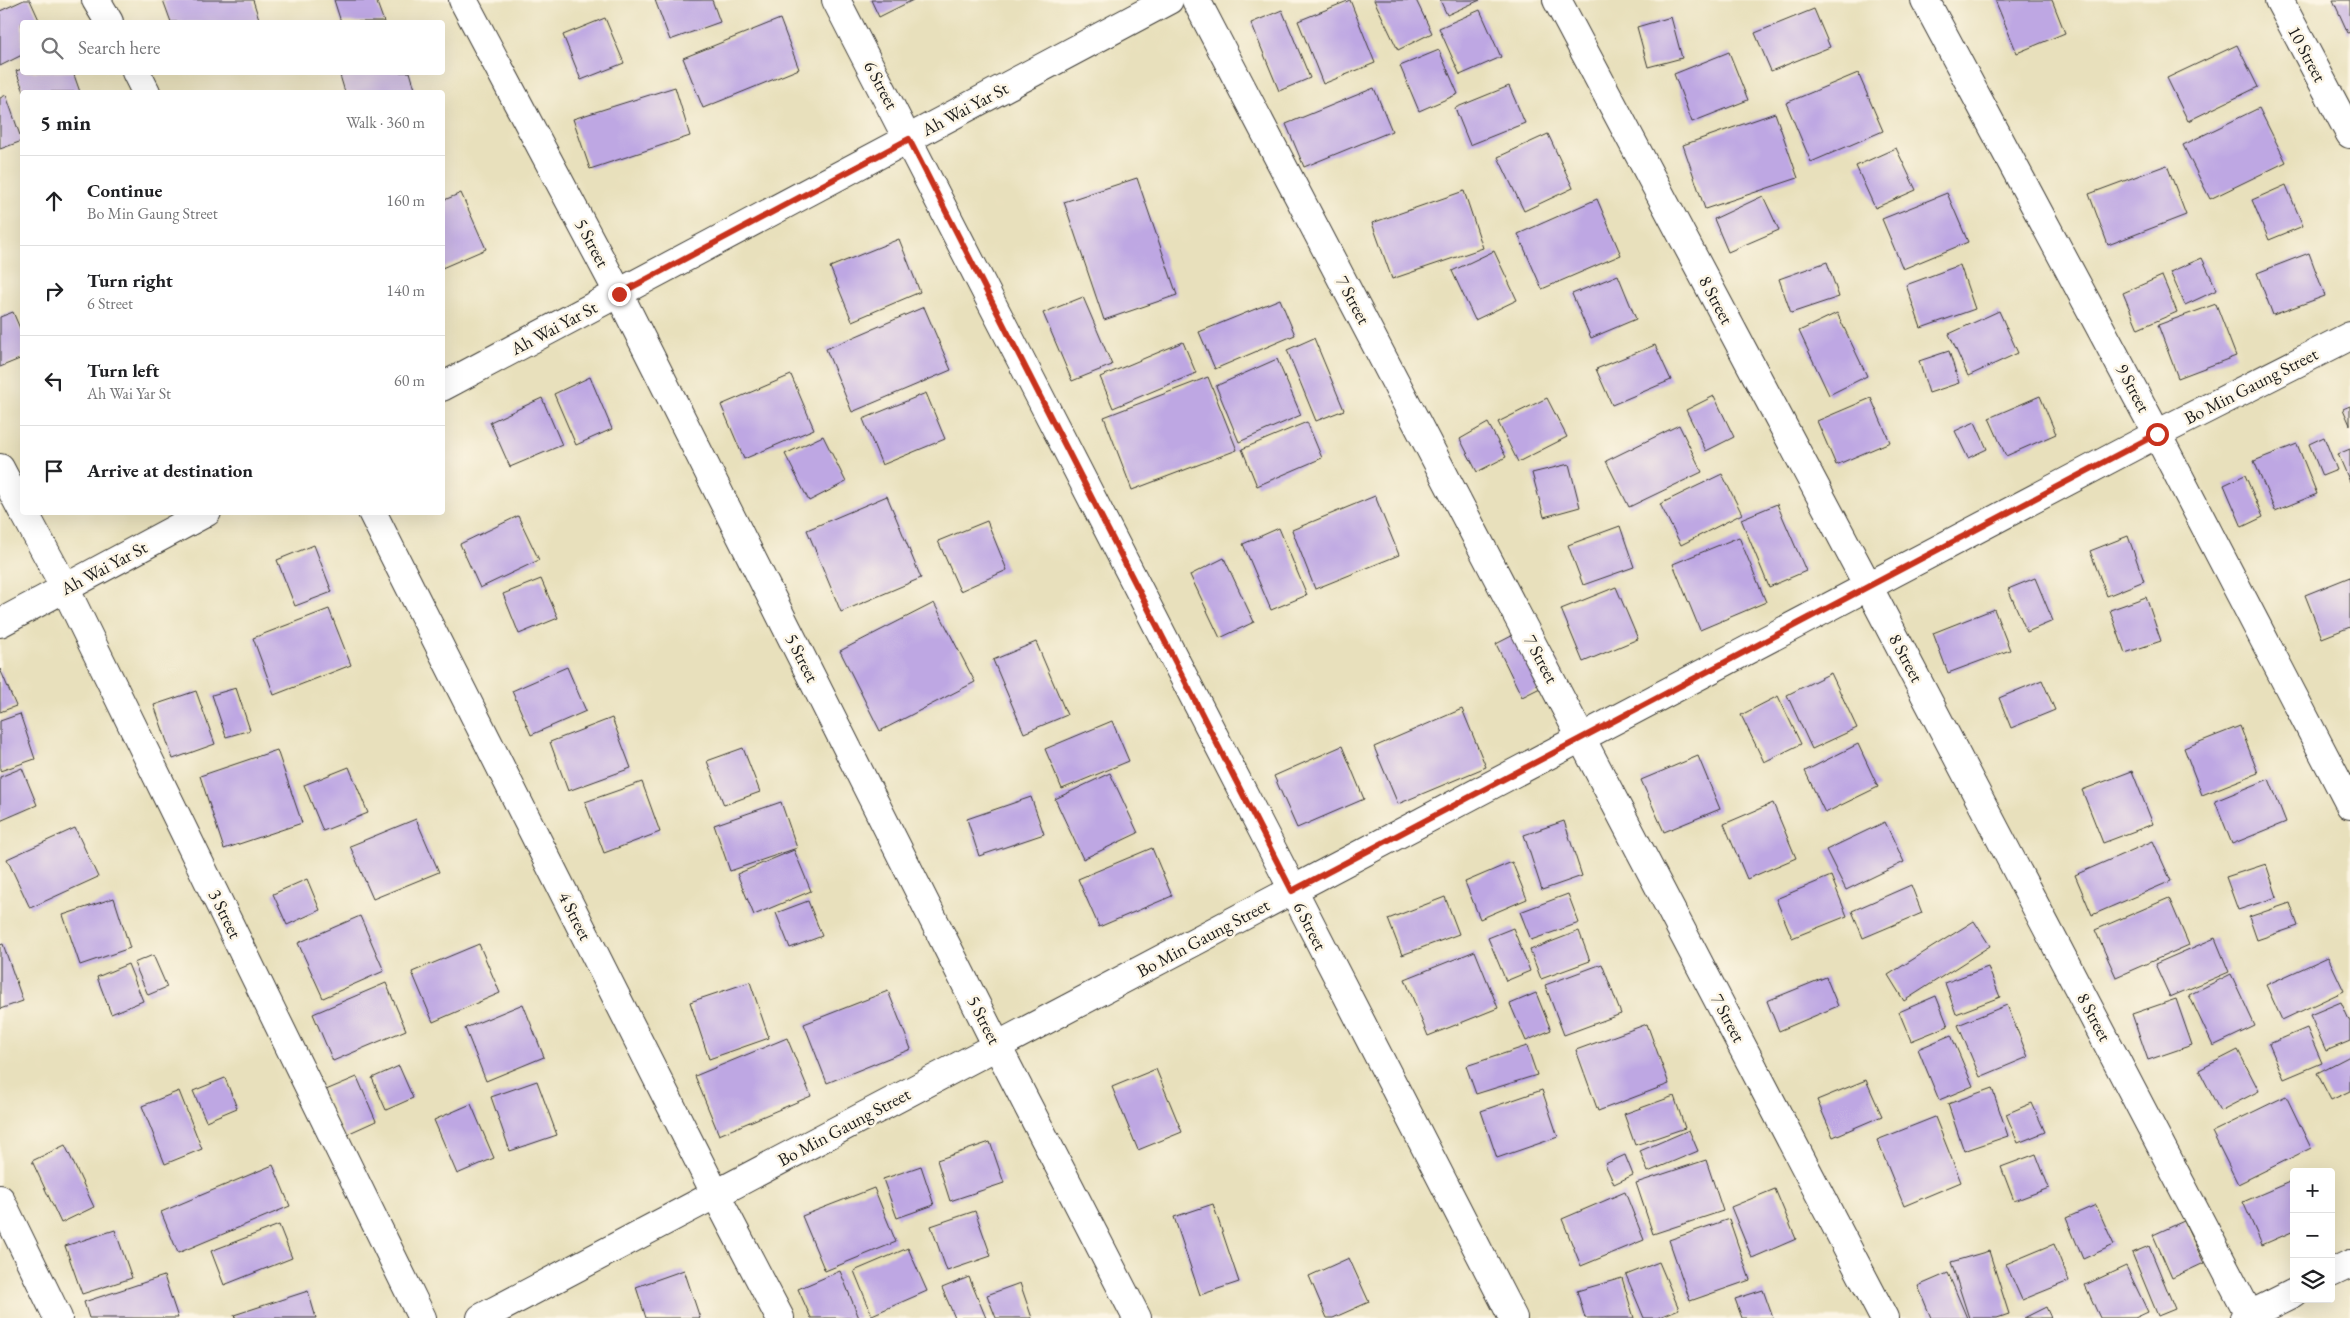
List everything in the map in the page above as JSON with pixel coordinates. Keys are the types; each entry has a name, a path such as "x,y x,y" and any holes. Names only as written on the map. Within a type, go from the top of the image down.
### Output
{"street":[{"path":"96,0 107,20"},
{"name":"5 Street","path":"464,0 619,294 997,1046 1137,1318"},
{"name":"6 Street","path":"836,0 909,139 1512,1318"},
{"name":"Ah Wai Yar St","path":"445,385 1169,0"},
{"name":"7 Street","path":"1196,0 1884,1318"},
{"name":"8 Street","path":"1557,0 1868,586 2249,1317"},
{"name":"9 Street","path":"1925,0 2157,434 2350,805"},
{"name":"10 Street","path":"2279,0 2350,134"},
{"path":"138,75 145,90"},
{"name":"Bo Min Gaung Street","path":"481,1318 2157,434 2350,336"},
{"name":"3 Street","path":"0,468 20,505"},
{"name":"3 Street","path":"25,515 65,588 422,1318"},
{"name":"Ah Wai Yar St","path":"0,623 201,515"},
{"name":"4 Street","path":"374,515 780,1318"},
{"path":"0,1199 58,1318"},
{"path":"2335,1271 2350,1264"},
{"path":"2249,1317 2290,1295"}],"building":[{"path":"24,0 30,0 39,20 20,20 20,56 0,66 0,11"},
{"path":"163,0 253,0 259,19 256,20 170,20"},
{"path":"334,0 376,0 383,20 340,20"},
{"path":"655,0 712,0 720,22 670,40"},
{"path":"871,0 913,0 879,17"},
{"path":"1350,0 1375,63 1323,84 1298,21"},
{"path":"1374,0 1416,0 1432,33 1398,50"},
{"path":"1440,0 1480,0 1447,15"},
{"path":"1995,0 2052,0 2065,33 2017,53"},
{"path":"2333,0 2350,0 2350,32 2348,33"},
{"path":"1814,9 1830,47 1771,71 1755,33"},
{"path":"1282,10 1310,78 1279,91 1251,23"},
{"path":"1480,10 1501,57 1460,75 1439,28"},
{"path":"1671,17 1682,58 1648,67 1637,27"},
{"path":"605,18 624,63 581,80 563,35"},
{"path":"780,19 799,69 703,108 683,58"},
{"path":"2237,45 2258,87 2188,121 2167,78"},
{"path":"1439,50 1458,94 1419,111 1400,66"},
{"path":"1729,52 1748,100 1692,122 1674,74"},
{"path":"20,70 20,75 74,75 79,90 23,90 16,71"},
{"path":"1858,73 1883,131 1811,162 1786,103"},
{"path":"340,75 411,75 415,89 411,90 344,90"},
{"path":"1509,86 1525,123 1470,145 1455,108"},
{"path":"675,87 690,136 590,169 573,119"},
{"path":"1374,88 1392,131 1304,167 1286,124"},
{"path":"6,95 20,135 20,142 0,149 0,98"},
{"path":"2259,108 2286,162 2210,199 2183,145"},
{"path":"1775,113 1798,178 1705,209 1683,145"},
{"path":"1548,134 1573,188 1524,211 1498,157"},
{"path":"1896,148 1916,190 1875,208 1856,166"},
{"path":"2167,165 2186,215 2108,245 2089,194"},
{"path":"1137,178 1177,295 1104,320 1064,202"},
{"path":"2286,185 2303,226 2269,240 2252,200"},
{"path":"1464,191 1483,248 1392,279 1372,223"},
{"path":"461,193 486,249 445,267 445,200"},
{"path":"1947,193 1968,242 1903,269 1882,219"},
{"path":"1763,196 1779,230 1728,252 1714,219"},
{"path":"1597,199 1621,255 1542,289 1518,234"},
{"path":"899,239 920,292 852,321 830,267"},
{"path":"1494,251 1517,300 1475,320 1452,271"},
{"path":"2309,253 2325,296 2273,315 2257,273"},
{"path":"2202,258 2217,290 2185,305 2170,272"},
{"path":"1827,262 1839,297 1791,313 1779,279"},
{"path":"1960,265 1975,309 1921,328 1906,285"},
{"path":"1618,275 1636,319 1591,338 1572,294"},
{"path":"2162,276 2177,312 2138,329 2123,293"},
{"path":"1083,297 1112,365 1072,381 1043,313"},
{"path":"1280,299 1295,335 1215,369 1199,332"},
{"path":"2216,304 2236,356 2178,378 2158,325"},
{"path":"924,307 951,370 852,412 826,349"},
{"path":"1999,311 2018,353 1968,376 1949,334"},
{"path":"13,312 20,328 20,359 0,367 0,317"},
{"path":"1837,313 1867,376 1829,395 1799,331"},
{"path":"1314,338 1344,410 1316,421 1287,350"},
{"path":"1183,342 1196,373 1113,408 1100,377"},
{"path":"1655,345 1671,380 1612,405 1596,369"},
{"path":"1949,351 1959,383 1929,393 1919,361"},
{"path":"1277,359 1301,415 1239,442 1216,386"},
{"path":"791,375 814,429 744,459 721,405"},
{"path":"590,377 612,429 576,445 554,394"},
{"path":"1208,377 1237,450 1132,490 1104,417"},
{"path":"926,393 945,439 882,465 863,419"},
{"path":"1714,396 1734,437 1706,451 1686,410"},
{"path":"2040,396 2056,434 2006,456 1989,418"},
{"path":"542,398 562,445 510,467 490,422"},
{"path":"1547,398 1567,437 1518,462 1498,422"},
{"path":"1871,398 1890,442 1836,465 1817,421"},
{"path":"2350,406 2350,425 2343,409"},
{"path":"1307,422 1322,458 1257,486 1242,449"},
{"path":"1975,422 1987,449 1968,458 1955,431"},
{"path":"1488,423 1506,457 1477,472 1460,439"},
{"path":"1679,425 1702,472 1629,507 1606,461"},
{"path":"823,436 846,482 809,501 785,454"},
{"path":"2324,437 2337,470 2322,476 2309,444"},
{"path":"2297,444 2317,494 2275,511 2254,461"},
{"path":"2350,449 2350,482 2338,454"},
{"path":"1569,464 1580,507 1544,517 1532,473"},
{"path":"1722,474 1742,514 1681,545 1660,504"},
{"path":"2245,475 2263,517 2242,527 2224,485"},
{"path":"887,496 921,578 841,612 807,530"},
{"path":"1375,496 1399,555 1315,589 1292,530"},
{"path":"1777,504 1806,571 1769,587 1741,519"},
{"path":"518,516 539,560 480,588 460,544"},
{"path":"987,521 1007,570 960,591 938,541"},
{"path":"1620,526 1634,567 1583,585 1568,545"},
{"path":"1279,528 1307,595 1271,610 1243,544"},
{"path":"2128,536 2144,581 2107,596 2090,551"},
{"path":"1739,537 1766,602 1700,630 1673,564"},
{"path":"314,545 332,592 295,606 277,560"},
{"path":"1224,558 1254,622 1220,638 1190,575"},
{"path":"2350,577 2350,627 2322,638 2305,595"},
{"path":"2035,578 2053,621 2027,632 2008,589"},
{"path":"541,579 558,618 519,634 503,594"},
{"path":"1616,587 1638,639 1583,662 1561,609"},
{"path":"2146,597 2161,641 2125,653 2110,610"},
{"path":"934,603 975,682 880,731 840,651"},
{"path":"329,609 351,665 274,695 253,638"},
{"path":"1994,609 2010,650 1948,673 1933,633"},
{"path":"1537,623 1564,676 1522,697 1496,644"},
{"path":"1036,642 1067,715 1024,733 993,660"},
{"path":"567,667 586,711 531,735 512,691"},
{"path":"0,669 16,706 0,712"},
{"path":"1831,673 1857,728 1812,749 1787,695"},
{"path":"2042,680 2055,710 2011,728 1999,698"},
{"path":"236,688 250,730 226,737 212,695"},
{"path":"196,691 215,744 173,759 154,705"},
{"path":"1778,696 1801,744 1764,762 1741,715"},
{"path":"1462,709 1486,767 1398,804 1374,747"},
{"path":"20,714 35,759 0,771 0,721"},
{"path":"612,718 631,768 568,791 550,742"},
{"path":"1112,721 1129,761 1062,789 1045,749"},
{"path":"2240,726 2258,773 2202,795 2184,748"},
{"path":"1858,744 1878,787 1825,813 1805,771"},
{"path":"1342,746 1364,799 1297,828 1274,776"},
{"path":"743,748 760,792 724,805 707,761"},
{"path":"277,750 302,823 224,849 200,776"},
{"path":"1698,756 1720,809 1664,832 1641,780"},
{"path":"349,767 368,813 323,831 304,785"},
{"path":"22,768 37,805 0,821 0,777"},
{"path":"2132,771 2153,824 2103,843 2082,790"},
{"path":"1110,773 1138,833 1083,859 1055,799"},
{"path":"2269,779 2286,822 2232,844 2215,801"},
{"path":"642,782 660,832 604,853 585,802"},
{"path":"1031,797 1044,834 979,856 967,819"},
{"path":"781,802 797,848 730,871 714,825"},
{"path":"1773,803 1796,858 1747,879 1724,824"},
{"path":"416,819 439,872 373,899 350,846"},
{"path":"1564,821 1582,876 1542,890 1524,835"},
{"path":"1885,822 1904,862 1846,890 1826,850"},
{"path":"75,828 98,877 30,908 7,859"},
{"path":"2153,841 2171,881 2092,915 2075,875"},
{"path":"1152,848 1172,896 1099,927 1078,879"},
{"path":"794,850 811,891 754,915 737,874"},
{"path":"1512,862 1527,899 1480,919 1465,882"},
{"path":"2266,864 2277,897 2238,910 2226,877"},
{"path":"1831,876 1847,916 1792,938 1776,899"},
{"path":"307,879 320,910 287,925 273,894"},
{"path":"1911,885 1922,913 1863,938 1852,911"},
{"path":"1568,894 1579,923 1531,940 1520,912"},
{"path":"1445,897 1459,934 1402,955 1388,919"},
{"path":"114,898 130,948 80,965 63,915"},
{"path":"2169,898 2189,945 2116,977 2095,930"},
{"path":"808,901 822,936 790,948 776,913"},
{"path":"2290,903 2298,926 2257,940 2249,917"},
{"path":"360,916 384,971 323,998 298,943"},
{"path":"1974,921 1990,946 1904,1001 1888,975"},
{"path":"1513,928 1530,971 1506,981 1488,938"},
{"path":"1579,931 1590,961 1541,979 1530,950"},
{"path":"2215,938 2229,972 2170,997 2155,964"},
{"path":"3,944 23,1001 0,1009 0,945"},
{"path":"479,944 500,993 433,1022 412,972"},
{"path":"1475,951 1498,1008 1428,1036 1405,979"},
{"path":"153,955 167,987 148,995 134,963"},
{"path":"2328,957 2344,991 2282,1020 2266,985"},
{"path":"128,964 143,1001 111,1014 97,977"},
{"path":"1602,964 1621,1014 1564,1035 1545,985"},
{"path":"1988,967 2000,997 1956,1014 1945,983"},
{"path":"2231,974 2255,1026 2213,1046 2189,995"},
{"path":"1826,977 1838,1006 1779,1031 1767,1001"},
{"path":"750,982 769,1038 709,1059 690,1002"},
{"path":"386,983 406,1030 333,1061 313,1014"},
{"path":"888,991 911,1049 827,1083 804,1024"},
{"path":"1536,993 1551,1030 1526,1041 1510,1004"},
{"path":"1936,996 1948,1026 1911,1041 1899,1012"},
{"path":"2176,999 2192,1045 2148,1060 2132,1014"},
{"path":"2341,1002 2350,1022 2350,1041 2326,1051 2310,1015"},
{"path":"523,1004 544,1057 486,1081 465,1028"},
{"path":"2007,1005 2028,1057 1980,1077 1958,1025"},
{"path":"1647,1024 1669,1084 1598,1111 1576,1050"},
{"path":"2307,1028 2322,1063 2284,1079 2269,1044"},
{"path":"1951,1035 1973,1086 1939,1100 1918,1049"},
{"path":"787,1038 811,1096 719,1135 695,1076"},
{"path":"1527,1046 1537,1075 1476,1094 1466,1066"},
{"path":"2238,1050 2259,1091 2220,1111 2199,1070"},
{"path":"2350,1056 2350,1091 2331,1100 2317,1073"},
{"path":"399,1066 413,1098 386,1110 372,1078"},
{"path":"1156,1069 1182,1132 1138,1150 1112,1087"},
{"path":"357,1077 376,1121 345,1135 326,1090"},
{"path":"225,1078 237,1108 206,1121 193,1091"},
{"path":"1866,1080 1882,1116 1833,1137 1817,1100"},
{"path":"537,1081 557,1135 510,1151 491,1097"},
{"path":"1992,1088 2008,1136 1964,1151 1948,1104"},
{"path":"1542,1090 1558,1137 1497,1158 1481,1111"},
{"path":"179,1091 202,1149 165,1164 142,1106"},
{"path":"1674,1096 1685,1128 1635,1145 1624,1114"},
{"path":"2286,1096 2311,1148 2238,1184 2212,1132"},
{"path":"2032,1103 2045,1132 2018,1143 2006,1114"},
{"path":"471,1104 494,1158 457,1174 434,1120"},
{"path":"1935,1117 1961,1182 1904,1206 1877,1140"},
{"path":"1689,1130 1698,1151 1648,1172 1640,1151"},
{"path":"990,1142 1004,1183 950,1201 937,1160"},
{"path":"65,1145 94,1207 61,1223 32,1161"},
{"path":"2036,1154 2049,1188 2014,1201 2001,1167"},
{"path":"1625,1155 1633,1175 1614,1184 1605,1164"},
{"path":"1706,1160 1723,1211 1653,1234 1636,1183"},
{"path":"273,1165 290,1206 178,1253 161,1212"},
{"path":"921,1166 934,1205 897,1218 883,1179"},
{"path":"2290,1182 2290,1233 2262,1245 2243,1202"},
{"path":"874,1188 896,1242 825,1271 802,1216"},
{"path":"1775,1189 1796,1239 1752,1258 1731,1207"},
{"path":"1625,1192 1644,1240 1581,1266 1562,1219"},
{"path":"1213,1204 1239,1282 1200,1295 1174,1217"},
{"path":"2096,1205 2114,1245 2083,1259 2066,1218"},
{"path":"975,1211 991,1256 947,1271 931,1226"},
{"path":"1729,1219 1750,1280 1690,1301 1669,1240"},
{"path":"2184,1221 2204,1263 2172,1278 2153,1235"},
{"path":"279,1225 292,1258 224,1285 211,1251"},
{"path":"115,1230 132,1278 82,1294 65,1246"},
{"path":"2054,1244 2069,1281 2022,1300 2006,1264"},
{"path":"2149,1246 2175,1309 2158,1316 2132,1253"},
{"path":"908,1248 927,1291 872,1315 854,1271"},
{"path":"1989,1251 2009,1314 1997,1318 1969,1318 1951,1262"},
{"path":"1349,1258 1369,1302 1333,1318 1327,1318 1309,1276"},
{"path":"1659,1262 1679,1309 1657,1318 1644,1318 1626,1275"},
{"path":"2126,1266 2148,1312 2135,1318 2100,1318 2085,1285"},
{"path":"684,1270 700,1318 646,1318 636,1287"},
{"path":"840,1271 859,1318 811,1318 798,1289"},
{"path":"1948,1273 1967,1318 1931,1318 1918,1286"},
{"path":"164,1276 178,1318 89,1318 84,1302"},
{"path":"969,1277 986,1318 955,1318 942,1288"},
{"path":"1622,1278 1634,1318 1585,1318 1577,1291"},
{"path":"1020,1283 1032,1318 996,1318 987,1295"},
{"path":"1763,1290 1773,1318 1742,1318 1735,1299"},
{"path":"308,1291 316,1318 235,1318 234,1315"},
{"path":"2046,1307 2051,1318 2024,1318"}],"route":[{"path":"619,294 909,139 1292,891 2157,434"}]}
